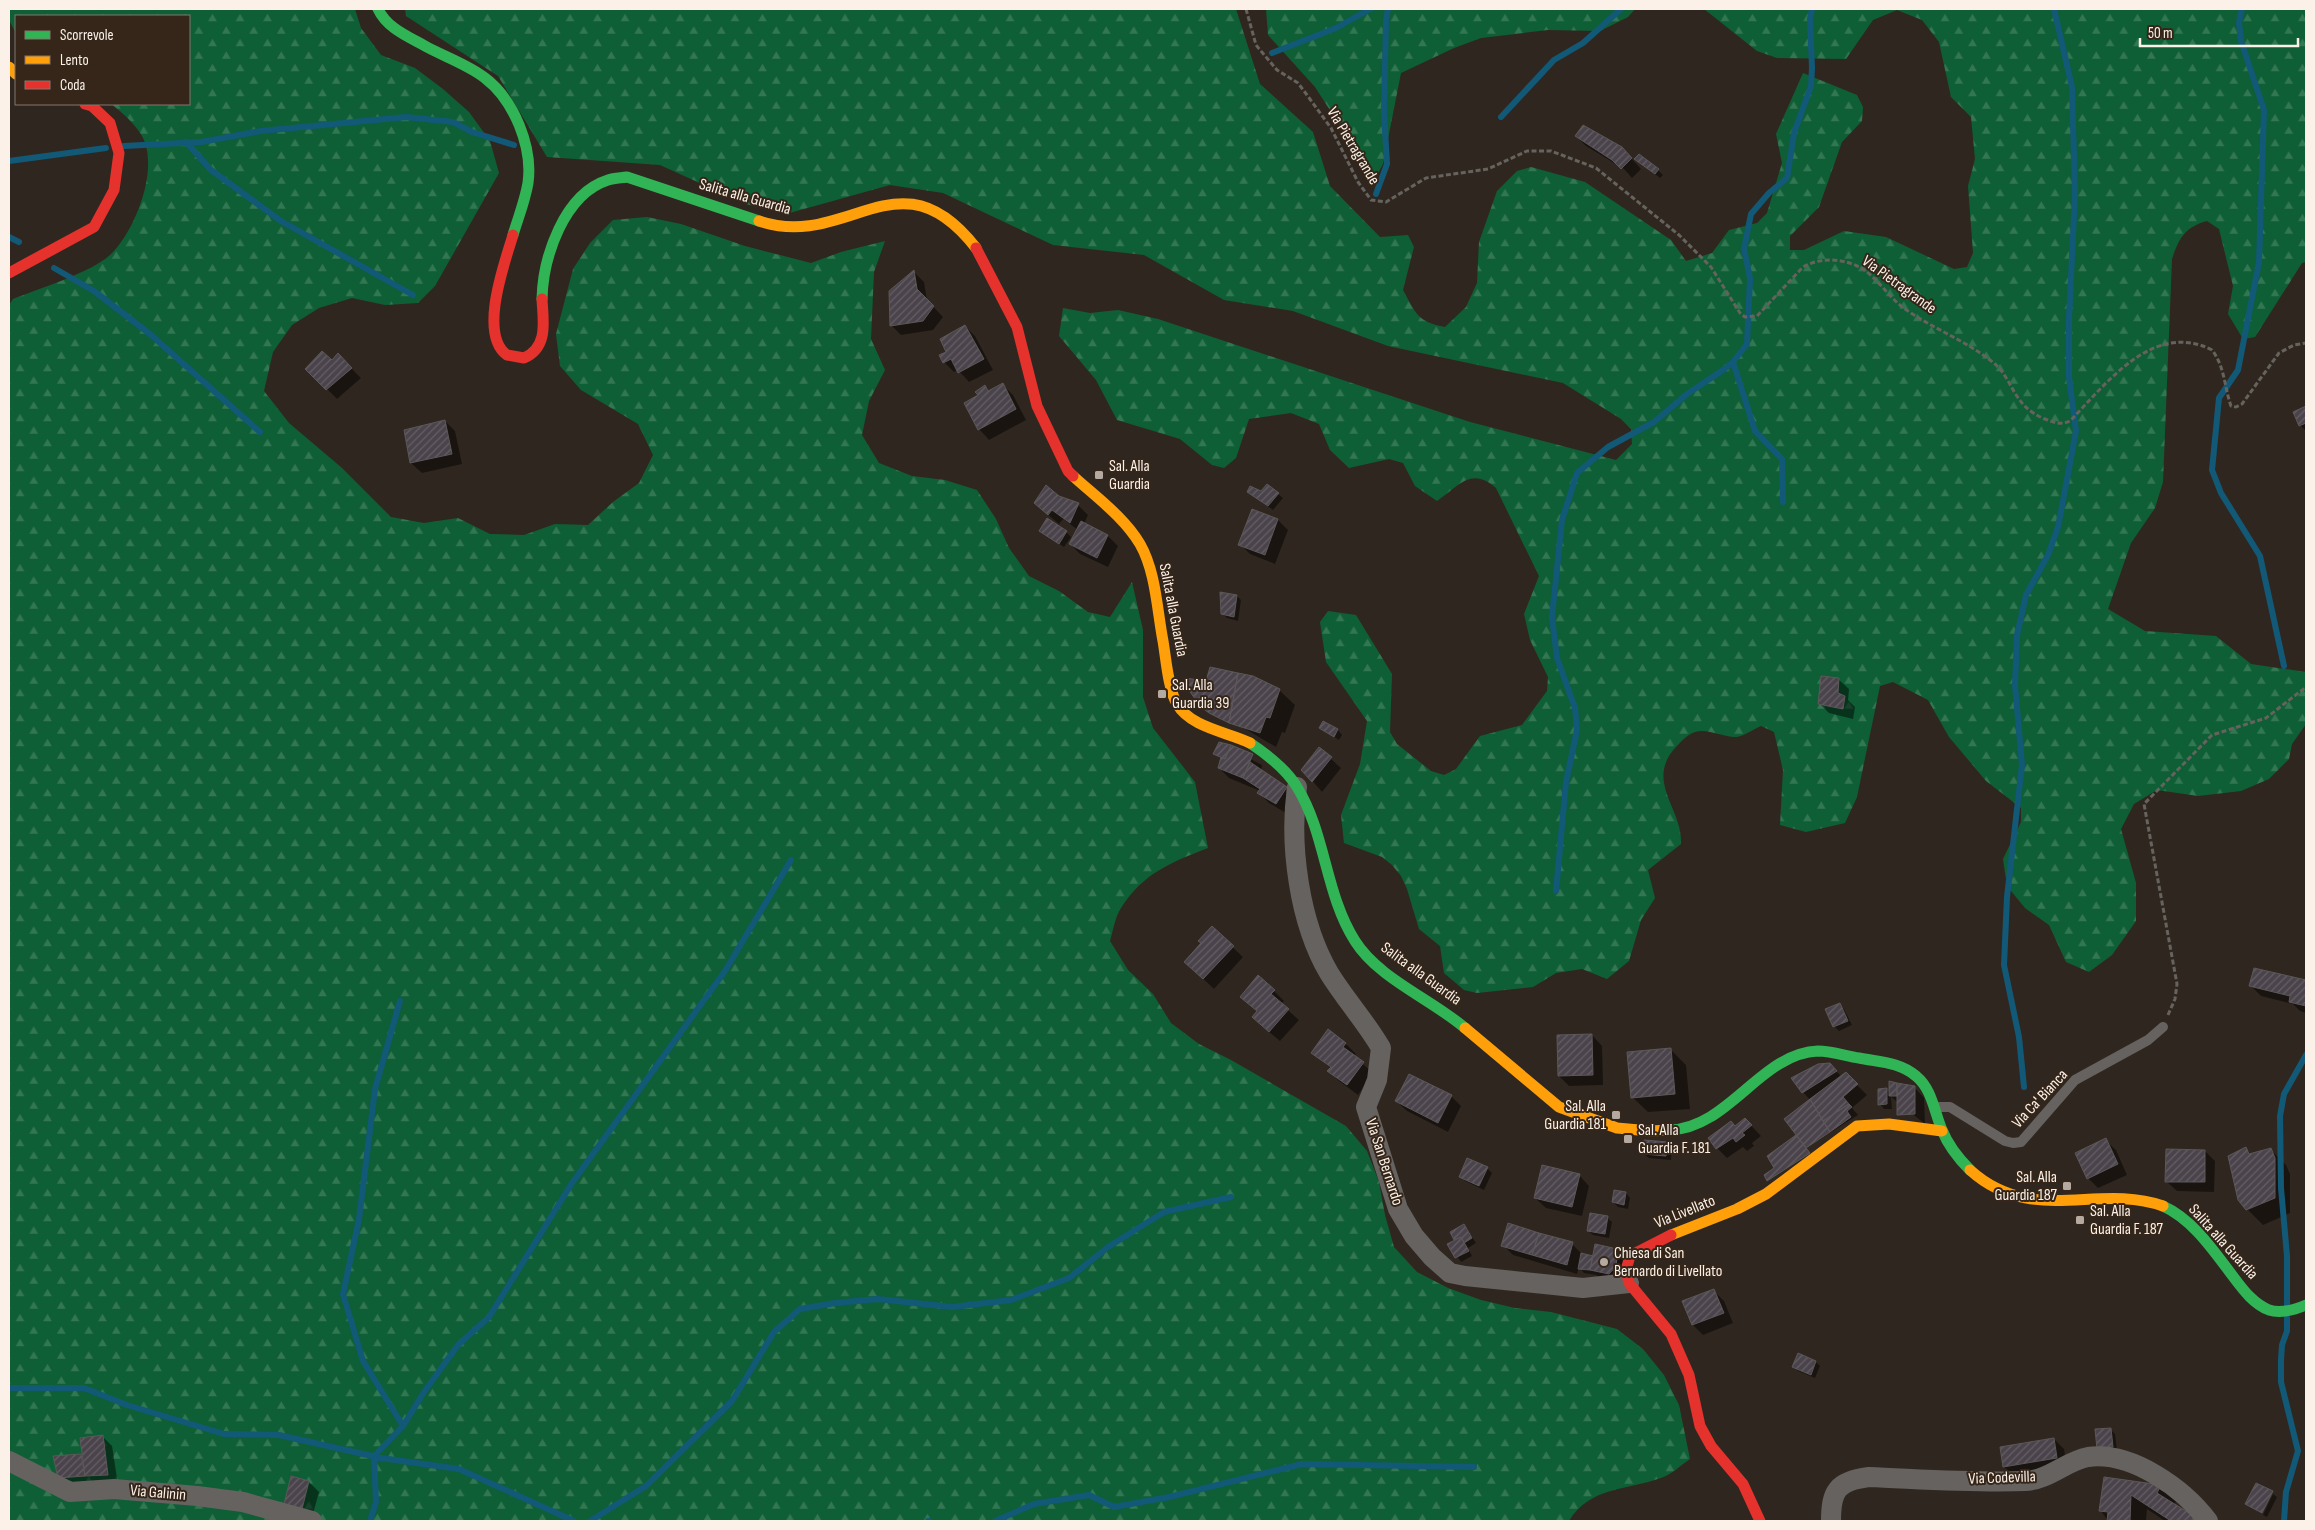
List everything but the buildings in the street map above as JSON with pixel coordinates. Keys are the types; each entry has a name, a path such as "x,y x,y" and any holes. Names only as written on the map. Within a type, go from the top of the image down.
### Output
{"main road":[{"name":"Salita alla Guardia","path":"378,9 380,15 393,29 487,78 501,94 514,117 527,149 528,183 500,289 494,328 498,346 504,354 521,359 530,355 540,342 542,336 541,292 546,267 563,222 578,199 594,185 613,177 627,177 764,223 785,228 806,228 837,221 877,206 899,203 916,204 934,210 962,230 976,248 1017,327 1037,406 1068,471 1123,522 1140,545 1150,570 1171,685 1177,704 1188,715 1202,724 1249,742 1267,754 1280,766 1297,787 1310,814 1341,918 1356,943 1376,965 1456,1020 1559,1107 1589,1120 1617,1128 1650,1131 1675,1130 1700,1122 1723,1109 1781,1063 1800,1054 1819,1051 1873,1059 1909,1069 1926,1083 1936,1107 1942,1131 1956,1154 1974,1173 2005,1192 2024,1199 2119,1199 2148,1202 2167,1207 2182,1218 2249,1296 2264,1308 2279,1311 2295,1310 2306,1305"},
{"path":"9,273 94,227 114,190 119,153 110,123 88,105"},
{"name":"Via Livellato","path":"1629,1283 1626,1270 1630,1256 1647,1245 1752,1202 1792,1177 1857,1126 1868,1124 1911,1126 1942,1131"},
{"path":"1629,1283 1670,1334 1689,1375 1700,1426 1711,1446 1743,1484 1760,1521"}],"street":[{"name":"Via San Bernardo","path":"1297,787 1293,823 1303,902 1316,946 1328,971 1381,1048 1377,1080 1366,1107 1398,1209 1414,1236 1432,1257 1450,1272 1465,1276 1583,1288 1629,1283"},
{"name":"Via Codevilla","path":"1831,1521 1833,1495 1838,1488 1858,1478 2027,1481 2054,1473 2088,1457 2118,1460 2134,1464 2152,1472 2200,1511 2208,1521"},
{"name":"Via Galinin","path":"9,1461 70,1492 114,1489 197,1496 243,1502 312,1521"}],"lane":[{"name":"Via Ca' Bianca","path":"1936,1107 1950,1107 2005,1141 2021,1142 2075,1080 2148,1040 2163,1027"}],"path":[{"name":"Via Pietragrande","path":"1246,9 1256,45 1277,70 1298,83 1331,128 1358,182 1371,200 1386,202 1426,178 1488,169 1527,150 1551,151 1580,160 1596,168 1679,235 1711,267 1740,313 1745,317 1757,316 1803,267 1812,262 1824,259 1860,268 1905,309 1991,360 2004,373 2019,402 2029,412 2052,422 2062,424 2070,420 2114,374 2150,348 2193,343 2212,350 2224,371 2226,392 2230,406 2236,407 2242,404 2279,353 2294,345 2306,343"},
{"path":"2163,1027 2175,999 2177,984 2165,926 2154,850 2144,804 2212,735 2266,718 2306,687"}],"green space":[{"path":"9,9 355,9 361,28 381,55 415,68 469,112 490,141 499,173 435,286 418,303 385,305 352,298 319,308 292,325 273,352 264,391 289,423 342,468 391,517 424,523 458,518 490,534 524,535 555,524 588,525 613,502 639,483 653,455 638,424 581,390 560,366 556,334 573,269 590,243 613,220 647,217 681,224 745,246 811,263 841,252 885,241 874,272 871,339 885,370 869,401 862,435 879,463 912,476 945,480 977,490 996,519 1009,548 1029,576 1059,591 1088,612 1110,617 1132,582 1143,630 1143,697 1153,728 1195,782 1208,848 1182,858 1159,870 1139,886 1121,908 1110,941 1128,970 1153,994 1171,1023 1199,1044 1231,1060 1346,1126 1367,1151 1379,1182 1385,1215 1394,1247 1417,1272 1448,1288 1481,1300 1515,1308 1551,1312 1617,1329 1643,1349 1664,1375 1679,1405 1690,1459 1665,1477 1610,1491 1598,1496 1577,1510 1569,1521 9,1521 9,305 13,299 91,268 110,255 128,231 136,216 146,182 147,149 136,127 112,105 190,105 190,15 15,15 15,31 10,22"},
{"path":"405,9 1236,9 1260,84 1313,132 1330,186 1380,237 1408,235 1414,247 1403,290 1419,316 1436,325 1445,327 1466,307 1477,283 1479,242 1497,191 1517,171 1531,167 1585,182 1671,240 1686,261 1712,253 1729,230 1757,223 1767,213 1782,163 1776,134 1803,73 1857,95 1863,107 1862,121 1842,142 1819,207 1790,236 1790,250 1804,250 1844,231 1886,237 1954,269 1967,267 1973,253 1968,186 1975,159 1971,117 1951,97 1939,42 1922,20 1897,10 1873,20 1846,59 1777,58 1757,51 1704,9 2306,9 2306,262 2302,263 2255,337 2243,339 2228,314 2233,286 2219,229 2207,221 2199,223 2188,230 2180,239 2172,259 2163,482 2155,508 2131,543 2108,609 2145,631 2216,636 2251,664 2306,672 2306,724 2292,744 2289,759 2269,779 2241,791 2198,796 2157,790 2134,804 2121,829 2136,883 2136,921 2112,955 2089,972 2066,962 2049,925 2025,908 2007,886 2003,859 2021,822 2021,808 1986,781 1949,737 1928,700 1893,682 1880,686 1857,797 1845,823 1806,832 1780,825 1783,770 1774,732 1761,726 1737,737 1705,731 1695,732 1675,748 1667,760 1664,784 1677,819 1681,844 1648,870 1655,898 1641,920 1629,961 1607,979 1582,969 1556,973 1533,987 1477,993 1464,990 1444,973 1440,946 1419,929 1407,889 1401,876 1382,857 1344,843 1341,815 1360,764 1367,721 1326,662 1320,622 1328,611 1356,615 1392,674 1390,732 1397,744 1431,771 1444,775 1456,769 1480,736 1522,725 1547,691 1548,677 1530,640 1524,614 1539,576 1496,488 1487,482 1472,478 1459,484 1437,501 1415,486 1403,463 1389,459 1349,468 1330,450 1319,424 1291,413 1249,419 1236,458 1224,468 1212,465 1180,439 1117,420 1096,380 1059,336 1063,308 1090,313 1118,310 1158,319 1470,422 1616,460 1632,444 1631,429 1621,419 1563,383 1388,346 1293,311 1224,300 1144,255 1053,245 943,193 890,185 786,214 746,204 660,165 547,157 498,76 406,16"},
{"path":"1266,9 1635,9 1628,17 1600,31 1548,30 1481,38 1454,48 1401,73 1383,164 1373,182 1364,174 1346,135 1315,87 1268,35"}],"waterway":[{"path":"1272,53 1336,28 1370,9"},
{"path":"1376,194 1387,164 1384,112 1386,20 1388,9"},
{"path":"1501,117 1554,60 1583,43 1621,9"},
{"path":"1556,891 1566,782 1577,730 1575,708 1557,658 1552,617 1562,520 1577,473 1608,447 1654,422 1687,394 1723,370 1733,362 1747,344 1750,278 1744,249 1751,214 1769,193 1787,178 1794,133 1811,86 1810,19 1812,9"},
{"path":"2024,1087 2019,1037 2004,965 2007,897 2022,765 2015,685 2017,635 2026,595 2048,555 2058,527 2076,431 2069,377 2069,319 2075,194 2072,87 2054,9"},
{"path":"2242,9 2239,22 2241,41 2264,110 2259,262 2238,370 2219,398 2212,470 2221,493 2260,556 2284,666"},
{"path":"124,146 201,142 261,131 406,117 453,122 472,132 514,145"},
{"path":"186,142 211,170 281,221 413,295"},
{"path":"9,161 106,148"},
{"path":"9,237 19,242"},
{"path":"54,268 94,291 150,334 260,432"},
{"path":"1733,362 1755,431 1782,459 1783,502"},
{"path":"370,1521 376,1502 374,1456 403,1426 424,1392 458,1345 489,1317 572,1183 725,971 791,860"},
{"path":"400,1001 375,1089 359,1219 343,1294 363,1361 403,1426"},
{"path":"2287,1305 2287,1256 2281,1188 2280,1116 2284,1094 2306,1055"},
{"path":"590,1521 646,1486 732,1401 774,1332 800,1309 835,1303 878,1299 952,1307 1011,1300 1069,1278 1108,1247 1164,1212 1231,1197"},
{"path":"2284,1521 2286,1492 2298,1451 2281,1382 2282,1345 2287,1331 2287,1318"},
{"path":"9,1388 84,1388 127,1405 224,1434 279,1435 381,1458 459,1469 574,1521"},
{"path":"995,1521 1034,1504 1089,1495 1114,1507 1169,1497 1302,1464 1474,1467"}],"traffic: fast":[{"path":"378,9 382,16 398,31 485,78 495,87 513,111 524,140 529,169 527,190 513,235"},
{"path":"542,299 547,265 559,229 579,199 593,187 608,180 627,177 759,221"},
{"path":"1250,743 1288,774 1307,805 1337,904 1355,941 1377,966 1465,1028"},
{"path":"1670,1130 1691,1126 1710,1117 1779,1064 1798,1055 1818,1051 1828,1052 1896,1065 1910,1071 1926,1087 1947,1141 1970,1170"},
{"path":"2163,1206 2194,1228 2254,1301 2269,1310 2278,1312 2306,1305"}],"traffic: slow":[{"path":"9,67 15,73"},
{"path":"759,221 791,227 820,224 897,204 922,206 948,220 976,248"},
{"path":"1073,476 1126,525 1140,544 1153,579 1169,682 1177,704 1191,719 1200,724 1250,743"},
{"path":"1465,1028 1559,1107 1617,1128 1650,1131 1670,1130"},
{"path":"1671,1235 1737,1209 1766,1194 1857,1126 1889,1124 1942,1131"},
{"path":"1970,1170 1993,1187 2017,1196 2041,1200 2138,1200 2163,1206"}],"traffic: jam":[{"path":"9,273 94,227 114,190 119,153 110,123 88,105"},
{"path":"513,235 500,279 494,315 495,331 499,345 507,355 524,358 537,347 543,332 542,299"},
{"path":"976,248 1017,327 1037,406 1068,471 1073,476"},
{"path":"1671,1235 1630,1256 1626,1270 1629,1283 1671,1334 1689,1375 1700,1426 1711,1446 1743,1484 1760,1521"}],"place":[{"name":"Sal. Alla Guardia","path":"1099,475"},
{"name":"Sal. Alla Guardia 39","path":"1162,694"},
{"name":"Sal. Alla Guardia 181","path":"1616,1115"},
{"name":"Sal. Alla Guardia F. 181","path":"1628,1139"},
{"name":"Sal. Alla Guardia 187","path":"2067,1186"},
{"name":"Sal. Alla Guardia F. 187","path":"2080,1220"},
{"name":"Chiesa di San Bernardo di Livellato","path":"1604,1262"}]}
